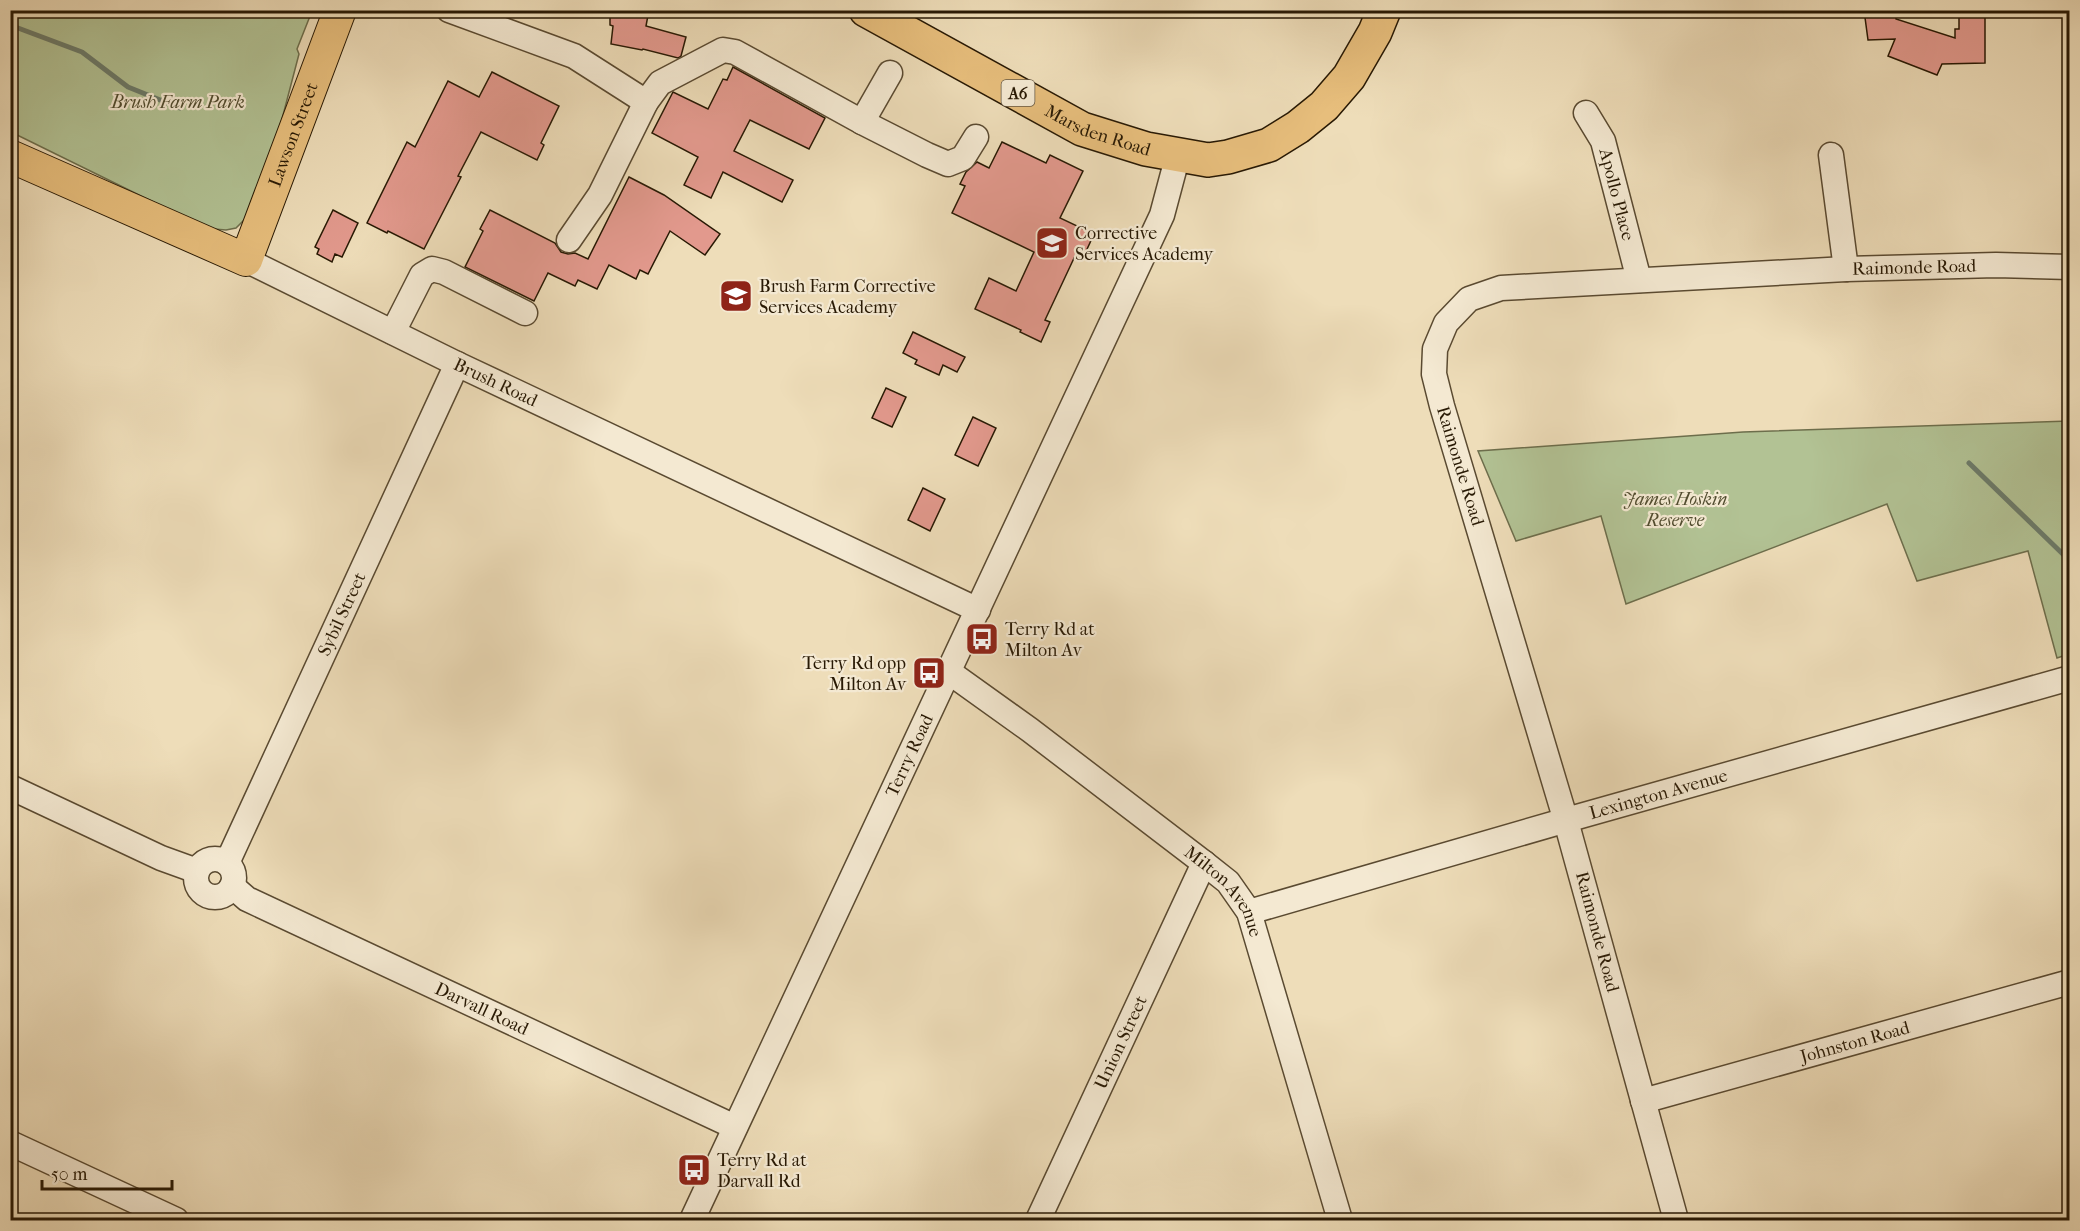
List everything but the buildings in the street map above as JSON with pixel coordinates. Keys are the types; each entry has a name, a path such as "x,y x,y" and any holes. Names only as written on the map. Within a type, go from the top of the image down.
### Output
{"highway":[{"name":"Marsden Road","path":"866,10 1082,129 1127,144 1208,160 1228,157 1269,145 1298,127 1324,106 1339,90 1375,32 1384,10"},
{"name":"Marsden Road","path":"1178,155 1269,120 1294,104 1335,63 1351,36 1362,10"}],"main road":[{"name":"Lawson Street","path":"246,260 340,10"},
{"name":"Brush Road","path":"10,156 246,260"}],"street":[{"path":"449,10 574,56 646,102"},
{"path":"569,240 600,195 646,102 660,83 723,50 735,51 862,122 948,164 963,158 976,137"},
{"path":"862,122 890,73"},
{"name":"Apollo Place","path":"1586,113 1603,141 1639,280"},
{"name":"Terry Road","path":"692,1221 1162,215 1178,155"},
{"path":"1831,156 1846,269"},
{"name":"Brush Road","path":"246,260 457,364 978,610"},
{"name":"Raimonde Road","path":"1676,1221 1566,821 1442,406 1434,374 1435,349 1446,323 1469,300 1501,288 1846,269 1996,265 2070,267"},
{"path":"393,333 422,275 432,269 525,313"},
{"name":"Sybil Street","path":"229,875 457,364"},
{"name":"Milton Avenue","path":"949,672 1030,730 1228,882 1249,912 1340,1221"},
{"name":"Lexington Avenue","path":"1249,912 2070,678"},
{"path":"10,786 161,858 197,871"},
{"path":"213,859 222,860 229,875 226,893 217,897 209,896 198,887 195,879 197,871 206,861 213,859"},
{"name":"Union Street","path":"1038,1221 1204,862"},
{"name":"Darvall Road","path":"229,875 247,899 735,1127"},
{"name":"Johnston Road","path":"1642,1101 2070,982"},
{"path":"10,1143 176,1221"}],"green space":[{"name":"Brush Farm Park","path":"10,11 312,11 297,49 299,54 265,184 247,217 236,228 226,230 198,224 11,132"},
{"name":"James Hoskin Reserve","path":"2069,421 2069,654 2057,658 2028,551 1917,581 1887,504 1626,604 1601,516 1516,541 1478,451 1743,432"}],"waterway":[{"path":"10,25 82,52 128,87 180,108"},
{"path":"1969,463 2070,561"}],"place":[{"name":"Corrective Services Academy","path":"1052,243"},
{"name":"Brush Farm Corrective Services Academy","path":"736,296"},
{"name":"Terry Rd at Milton Av","path":"982,639"},
{"name":"Terry Rd opp Milton Av","path":"929,673"},
{"name":"Terry Rd at Darvall Rd","path":"694,1170"}]}
